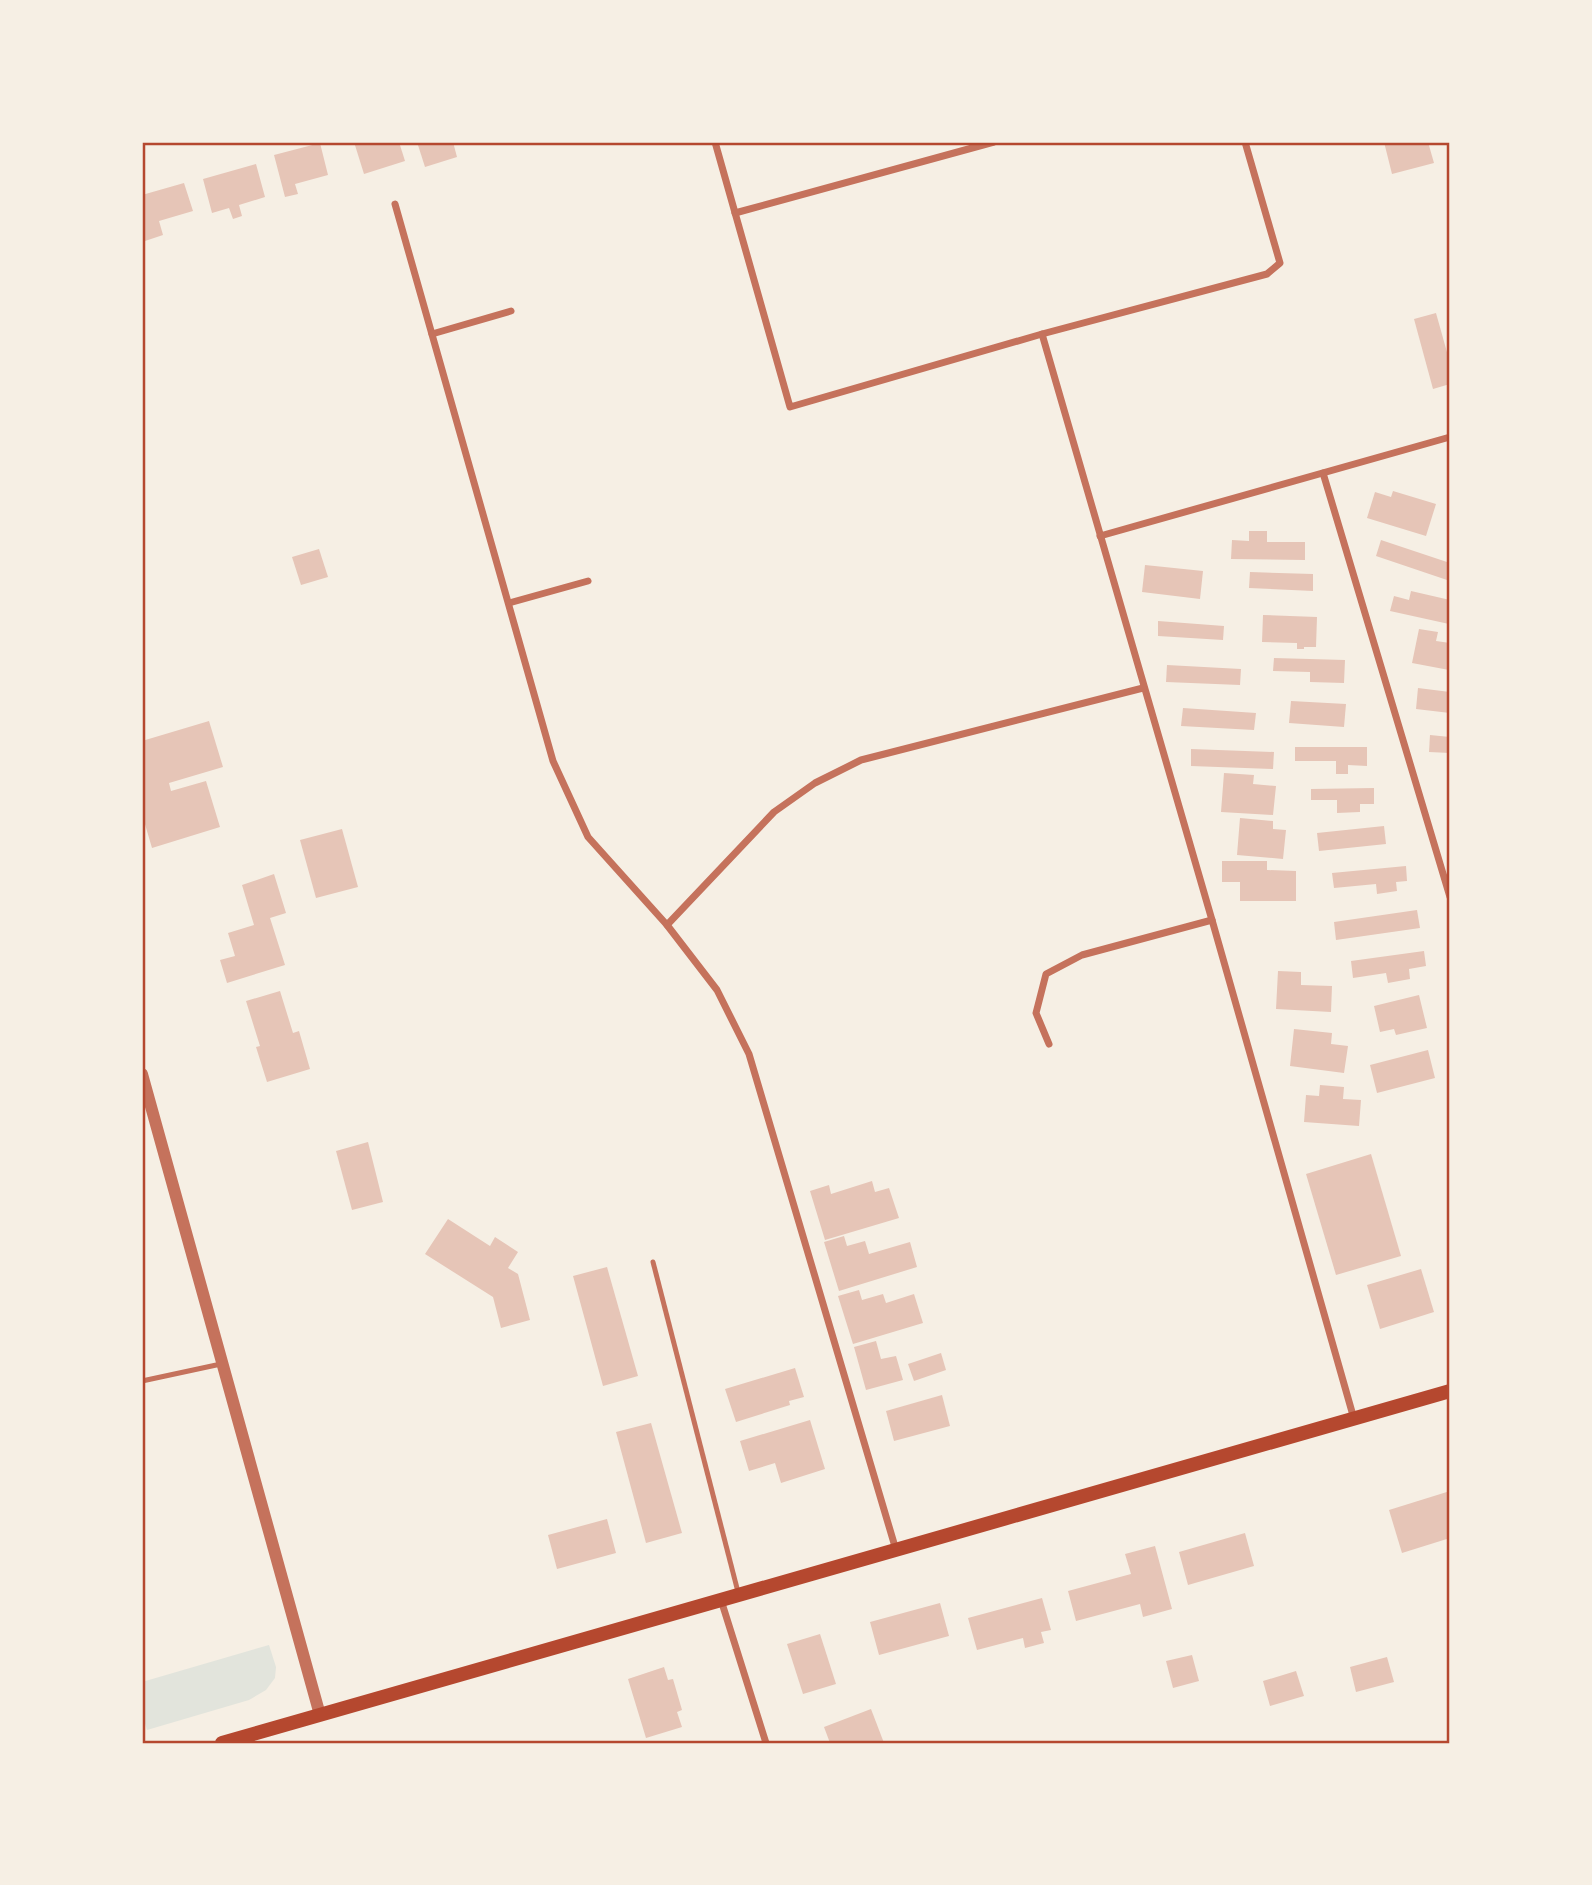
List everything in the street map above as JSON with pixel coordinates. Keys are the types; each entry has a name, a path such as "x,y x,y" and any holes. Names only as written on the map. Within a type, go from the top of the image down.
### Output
{"main road":[{"path":"222,1743 1450,1391"}],"street":[{"path":"715,142 790,407 1042,334 1267,274 1280,263 1245,142"},
{"path":"735,213 995,142"},
{"path":"395,204 553,761 588,837 667,925 717,990 749,1054 897,1550"},
{"path":"432,334 511,311"},
{"path":"1042,334 1354,1419"},
{"path":"1100,537 1450,437"},
{"path":"1323,473 1450,897"},
{"path":"509,603 588,581"},
{"path":"667,925 774,812 815,783 861,761 1143,688"},
{"path":"1049,1044 1036,1013 1046,974 1082,955 1212,920"},
{"path":"142,1074 320,1715"},
{"path":"721,1600 766,1743"}],"lane":[{"path":"653,1262 739,1595"},
{"path":"142,1381 223,1364"}],"shaded area":[{"path":"269,1645 276,1667 275,1678 266,1690 249,1700 147,1730 142,1714 142,1682"}],"building":[{"path":"354,142 399,142 405,161 364,174"},
{"path":"417,142 453,142 457,157 425,167"},
{"path":"1384,142 1428,142 1434,163 1392,174"},
{"path":"320,143 328,175 295,184 298,194 285,197 274,155"},
{"path":"256,164 265,197 239,205 242,216 233,219 229,208 212,213 203,179"},
{"path":"184,183 193,211 159,221 163,235 142,242 142,195"},
{"path":"1436,313 1450,363 1450,384 1433,389 1414,319"},
{"path":"1393,491 1436,504 1426,536 1367,518 1375,492 1391,497"},
{"path":"1249,531 1267,531 1267,542 1305,542 1305,560 1231,559 1232,540 1249,541"},
{"path":"1381,540 1450,563 1450,581 1376,556"},
{"path":"319,549 328,577 301,585 292,557"},
{"path":"1145,565 1203,571 1200,599 1142,592"},
{"path":"1250,572 1313,574 1313,591 1249,588"},
{"path":"1411,591 1450,600 1449,624 1390,611 1394,596 1409,600"},
{"path":"1263,615 1317,617 1316,647 1297,649 1297,643 1262,642"},
{"path":"1158,621 1224,626 1223,640 1158,636"},
{"path":"1419,629 1438,632 1436,641 1450,643 1449,670 1412,663"},
{"path":"1274,658 1345,660 1344,683 1310,682 1310,672 1273,671"},
{"path":"1167,665 1241,669 1240,685 1166,682"},
{"path":"1418,688 1450,692 1450,713 1416,709"},
{"path":"1291,701 1346,704 1344,727 1289,723"},
{"path":"1183,708 1256,713 1254,730 1181,726"},
{"path":"209,721 223,767 169,783 171,791 206,781 220,827 152,848 142,814 142,741"},
{"path":"1430,735 1450,737 1450,753 1429,752"},
{"path":"1295,747 1367,747 1367,766 1348,765 1348,774 1336,774 1336,761 1295,761"},
{"path":"1191,749 1274,752 1273,769 1191,766"},
{"path":"1224,773 1254,775 1253,784 1276,786 1273,815 1221,812"},
{"path":"1374,788 1374,804 1360,804 1360,812 1337,813 1337,800 1311,800 1311,789"},
{"path":"1240,818 1273,821 1273,829 1286,830 1283,859 1237,855"},
{"path":"1384,826 1386,844 1319,851 1317,833"},
{"path":"342,829 358,887 316,898 300,840"},
{"path":"1222,861 1267,861 1267,870 1296,871 1296,901 1240,901 1240,882 1222,882"},
{"path":"1406,866 1407,881 1396,882 1397,891 1377,894 1376,884 1334,888 1332,873"},
{"path":"274,874 286,913 270,918 285,965 227,983 220,960 235,956 228,933 254,925 242,885"},
{"path":"1417,910 1420,928 1336,940 1334,922"},
{"path":"1424,951 1426,966 1409,969 1410,979 1388,983 1386,973 1353,978 1351,961"},
{"path":"1278,971 1301,972 1301,985 1332,986 1331,1012 1276,1009"},
{"path":"280,991 293,1033 299,1031 310,1069 267,1082 256,1047 260,1046 246,1001"},
{"path":"1419,995 1427,1028 1396,1035 1394,1029 1380,1032 1374,1006"},
{"path":"1294,1029 1332,1033 1331,1044 1348,1046 1344,1073 1290,1066"},
{"path":"1428,1050 1435,1078 1377,1093 1370,1065"},
{"path":"1320,1085 1344,1087 1343,1099 1361,1100 1359,1126 1304,1122 1306,1095 1319,1096"},
{"path":"368,1142 383,1202 352,1210 336,1151"},
{"path":"1371,1154 1401,1256 1336,1275 1306,1174"},
{"path":"872,1181 875,1192 889,1188 899,1218 825,1240 810,1191 829,1185 831,1194"},
{"path":"448,1219 490,1246 495,1237 518,1252 508,1268 518,1274 530,1320 501,1328 493,1297 425,1254"},
{"path":"844,1236 847,1246 865,1241 869,1254 910,1242 917,1267 839,1291 824,1242"},
{"path":"607,1267 638,1376 603,1386 573,1276"},
{"path":"1421,1269 1434,1312 1380,1329 1367,1285"},
{"path":"859,1290 862,1300 883,1294 886,1303 914,1294 923,1323 853,1344 838,1296"},
{"path":"876,1341 881,1359 896,1356 903,1380 866,1390 854,1347"},
{"path":"941,1353 946,1370 914,1381 908,1364"},
{"path":"795,1368 804,1397 789,1401 790,1405 736,1422 725,1389"},
{"path":"942,1395 950,1426 894,1441 886,1411"},
{"path":"810,1420 825,1469 781,1483 775,1463 749,1471 740,1441"},
{"path":"651,1423 682,1533 646,1543 616,1432"},
{"path":"1450,1491 1450,1538 1402,1553 1389,1510"},
{"path":"607,1519 616,1553 557,1569 548,1535"},
{"path":"1245,1533 1254,1566 1188,1585 1179,1552"},
{"path":"1155,1546 1172,1609 1143,1617 1140,1604 1076,1621 1068,1591 1131,1574 1125,1554"},
{"path":"1042,1598 1051,1630 1041,1632 1044,1643 1025,1648 1023,1638 977,1650 968,1618"},
{"path":"940,1603 949,1636 879,1655 870,1622"},
{"path":"820,1634 836,1684 803,1694 787,1644"},
{"path":"1192,1655 1199,1681 1173,1688 1166,1661"},
{"path":"1387,1657 1394,1682 1356,1692 1350,1667"},
{"path":"664,1667 668,1680 673,1679 682,1710 677,1712 682,1727 646,1738 628,1679"},
{"path":"1296,1671 1304,1696 1270,1706 1263,1681"},
{"path":"871,1709 884,1743 830,1743 824,1727"}]}
